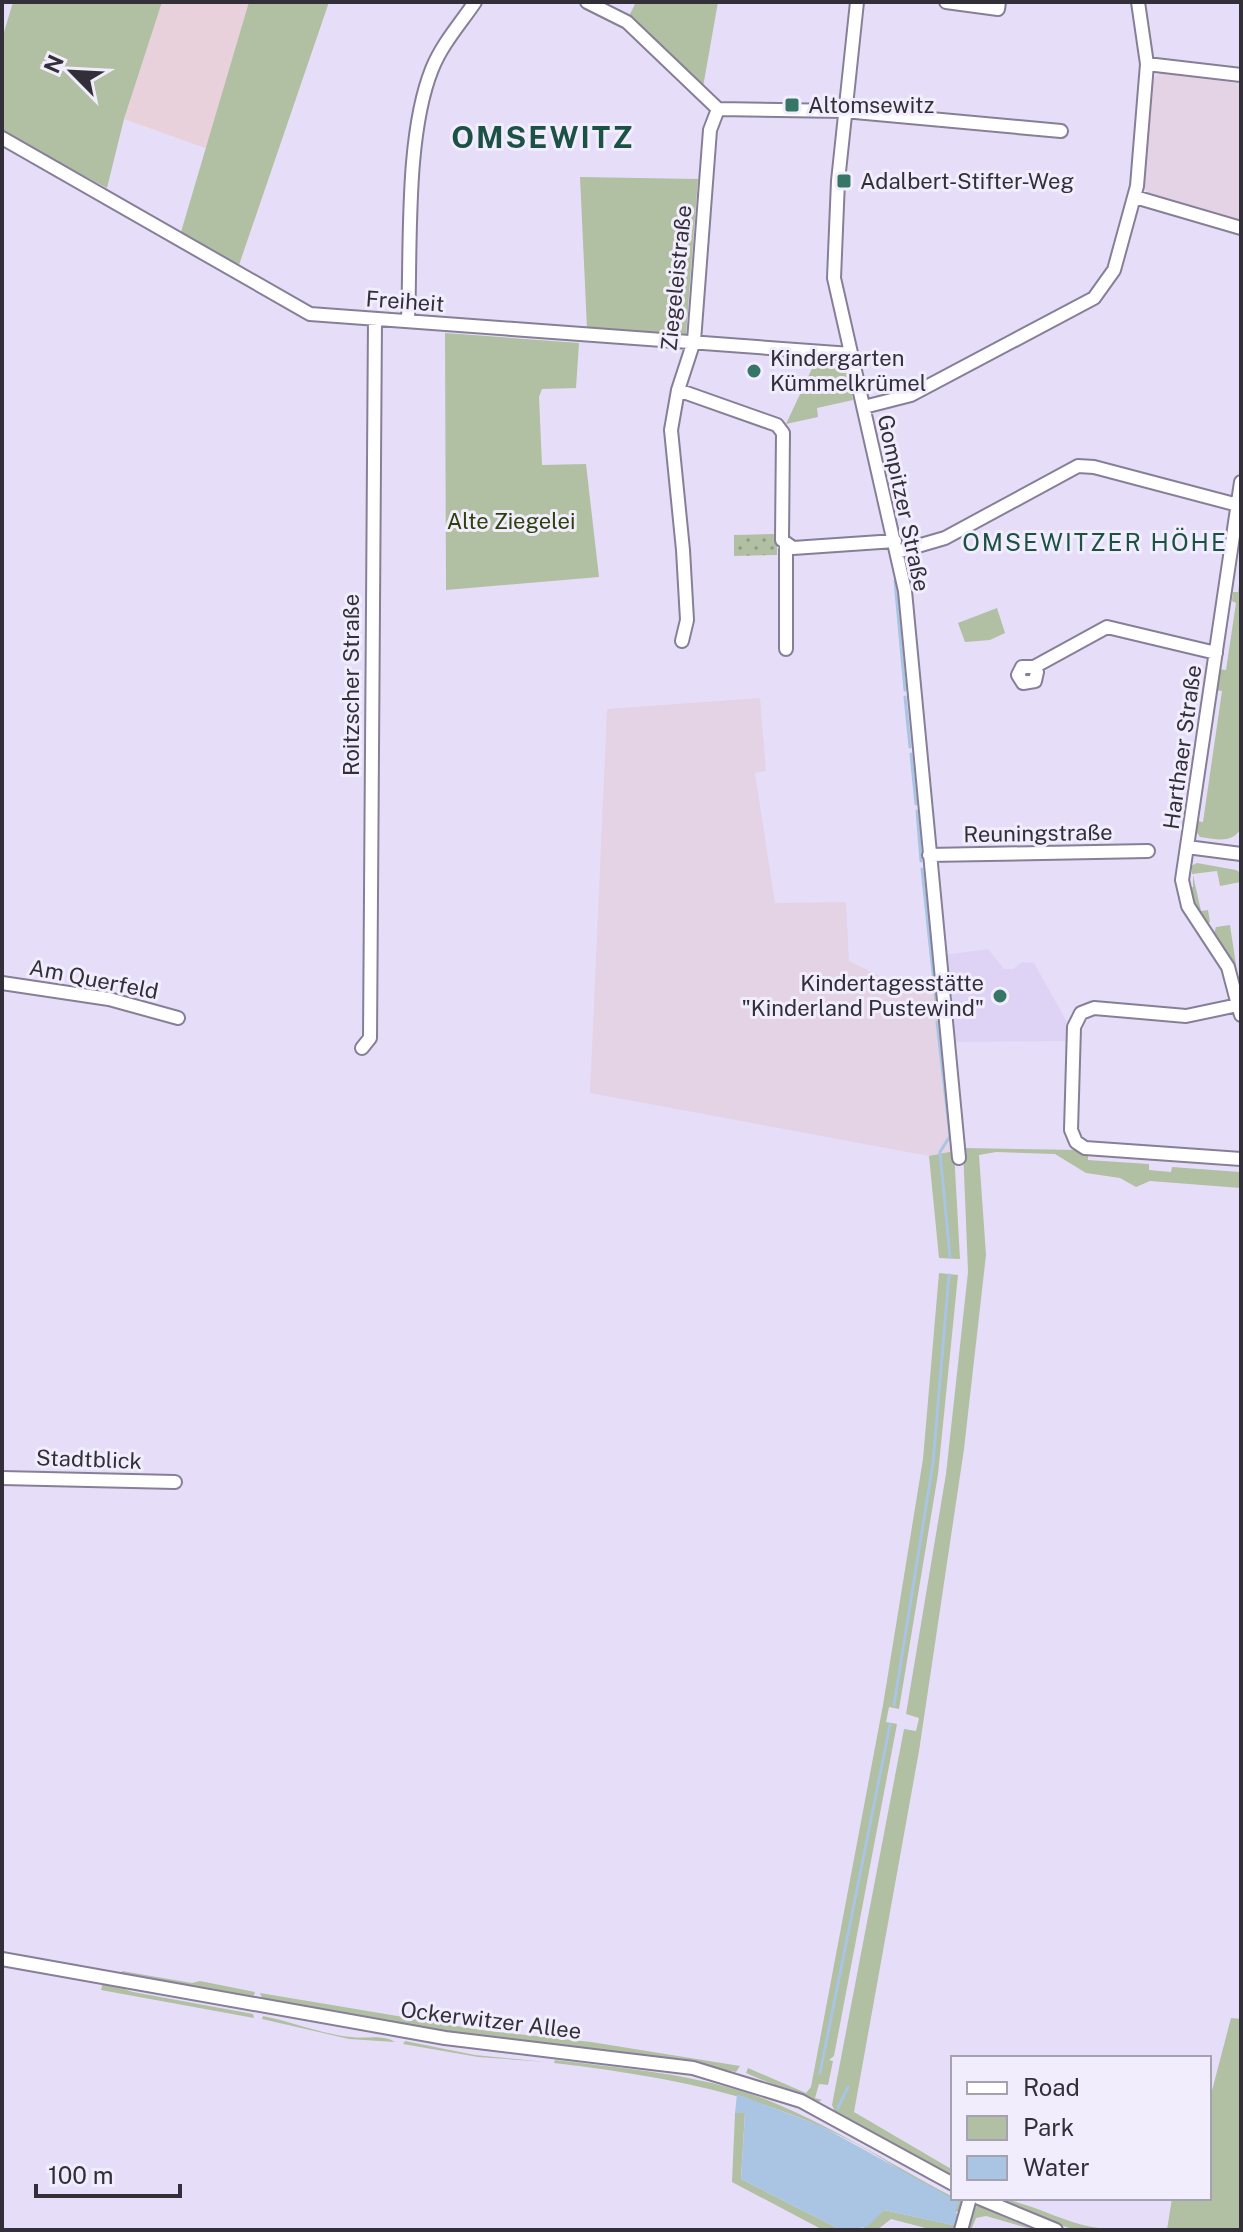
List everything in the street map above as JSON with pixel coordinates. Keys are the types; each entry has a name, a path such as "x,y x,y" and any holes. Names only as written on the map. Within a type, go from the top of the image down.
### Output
{"street":[{"path":"408,321 415,167 424,92 443,46 475,2"},
{"path":"587,2 627,22 718,109 844,111 1061,131"},
{"name":"Gompitzer Straße","path":"857,2 844,111 834,278 905,591 959,1158"},
{"path":"946,2 999,6 997,25"},
{"path":"864,407 911,395 1094,298 1114,270 1135,197 1147,64 1138,2"},
{"path":"1147,64 1241,75"},
{"name":"Ziegeleistraße","path":"682,641 687,620 671,430 678,390 694,341 710,130 718,109"},
{"name":"Freiheit","path":"2,138 310,314 851,354"},
{"path":"1135,197 1241,228"},
{"name":"Roitzscher Straße","path":"362,1048 370,1038 375,319"},
{"path":"678,390 777,425 783,433 782,540 793,548 931,545 1078,466 1094,467 1238,505"},
{"name":"Harthaer Straße","path":"1241,482 1187,847 1183,894 1188,906 1221,951 1240,1010 1200,1015 1094,1008 1081,1013 1074,1027 1071,1130 1076,1142 1085,1148 1241,1159"},
{"path":"786,545 786,649"},
{"path":"1034,667 1107,627 1216,653"},
{"path":"1187,847 1241,854"},
{"name":"Reuningstraße","path":"929,855 1148,851"},
{"name":"Am Querfeld","path":"2,983 109,999 178,1018"},
{"name":"Stadtblick","path":"2,1478 175,1482"},
{"name":"Ockerwitzer Allee","path":"2,1959 470,2042 604,2055 719,2074 776,2091 826,2112 951,2183"},
{"path":"961,2230 969,2200"},
{"path":"984,2200 1056,2230"}],"shaded area":[{"path":"162,2 249,2 208,149 124,119"},
{"path":"1162,72 1241,84 1241,220 1142,188 1152,79"},
{"path":"760,698 766,771 755,773 775,903 846,902 849,961 915,993 937,991 954,1151 929,1156 590,1093 607,709"},
{"name":"Kindertagesstätte \"Kinderland Pustewind\"","path":"988,949 1004,969 1013,969 1022,962 1034,963 1067,1022 1066,1041 954,1042 944,955"}],"green space":[{"path":"13,2 162,2 124,119 107,188 2,132 2,39"},
{"path":"249,2 329,2 239,265 181,232"},
{"path":"636,2 718,2 703,87 629,16"},
{"path":"580,177 698,179 686,334 587,328"},
{"name":"Alte Ziegelei","path":"445,333 579,343 576,388 542,389 539,397 542,465 586,464 599,577 446,590"},
{"path":"816,360 840,362 846,368 853,400 817,408 818,417 786,424"},
{"path":"777,534 777,555 734,556 734,535"},
{"path":"1241,571 1241,829 1228,839 1200,837 1196,831 1197,821 1203,822 1222,691 1215,690 1218,669 1226,670 1236,603 1232,601 1233,592 1238,592"},
{"path":"997,608 1005,633 990,640 965,642 958,623"},
{"path":"1197,863 1236,870 1241,873 1241,882 1220,886 1217,871 1192,874 1191,866"},
{"path":"1193,875 1201,911 1208,910 1210,922 1207,924 1192,905 1186,888 1193,887"},
{"path":"1230,925 1241,998 1232,965 1214,933 1216,927"},
{"path":"963,1148 1080,1150 1088,1152 1088,1160 1149,1164 1149,1170 1171,1172 1172,1167 1240,1172 1241,1164 1241,1188 1150,1181 1136,1187 1120,1178 1086,1173 1055,1154 996,1152 979,1155 986,1255 964,1449 919,1751 854,2112 951,2169 951,2178 835,2112 832,2105 904,1729 916,1731 919,1718 906,1714 946,1474 968,1272"},
{"path":"954,1151 960,1259 939,1258 929,1156"},
{"path":"939,1273 958,1275 938,1474 899,1709 889,1707 886,1722 897,1724 834,2056 829,2060 833,2061 828,2085 819,2084 815,2098 822,2100 816,2103 746,2073 748,2068 806,2093 811,2087 883,1705 923,1459"},
{"path":"122,1971 255,1992 253,1998 122,1974"},
{"path":"103,1982 133,1992 253,2014 254,2018 101,1990"},
{"path":"260,1993 481,2030 591,2042 740,2066 736,2072 590,2048 480,2038 263,2000"},
{"path":"263,2016 318,2031 380,2037 395,2042 349,2039 262,2019"},
{"path":"1231,2018 1241,2019 1241,2230 1167,2230 1172,2200 1211,2200 1211,2094"},
{"path":"405,2041 475,2055 546,2062 478,2057 403,2044"},
{"path":"555,2060 692,2079 772,2102 845,2137 951,2195 951,2200 961,2201 963,2211 955,2212 895,2167 847,2139 767,2106 684,2083 554,2063"},
{"path":"745,2112 741,2179 841,2230 823,2230 732,2182 735,2113"},
{"path":"994,2200 1021,2203 1100,2228 1069,2228"},
{"path":"978,2205 1034,2230 986,2216 976,2218 971,2230 965,2230 971,2211"},
{"path":"884,2210 957,2226 959,2230 933,2230 891,2219 877,2230 861,2230"}],"water":[{"path":"737,2094 821,2126 959,2202 955,2212 961,2216 957,2226 884,2210 867,2227 841,2230 741,2179 745,2113 735,2113"}],"waterway":[{"path":"895,581 905,690"},
{"path":"905,697 910,747"},
{"path":"911,754 916,804"},
{"path":"917,811 921,861"},
{"path":"922,869 936,1002"},
{"path":"937,1022 950,1136 940,1152 950,1257"},
{"path":"894,1705 933,1463 949,1275"},
{"path":"820,2073 890,1725"},
{"path":"838,2108 848,2087"}],"place":[{"name":"Altomsewitz","path":"792,105"},
{"name":"Adalbert-Stifter-Weg","path":"844,181"},
{"name":"Kindergarten Kümmelkrümel","path":"754,371"},
{"name":"Kindertagesstätte \"Kinderland Pustewind\"","path":"1000,996"}],"district":[{"name":"OMSEWITZ","path":"543,138"},
{"name":"OMSEWITZER HÖHE","path":"1095,543"}]}
